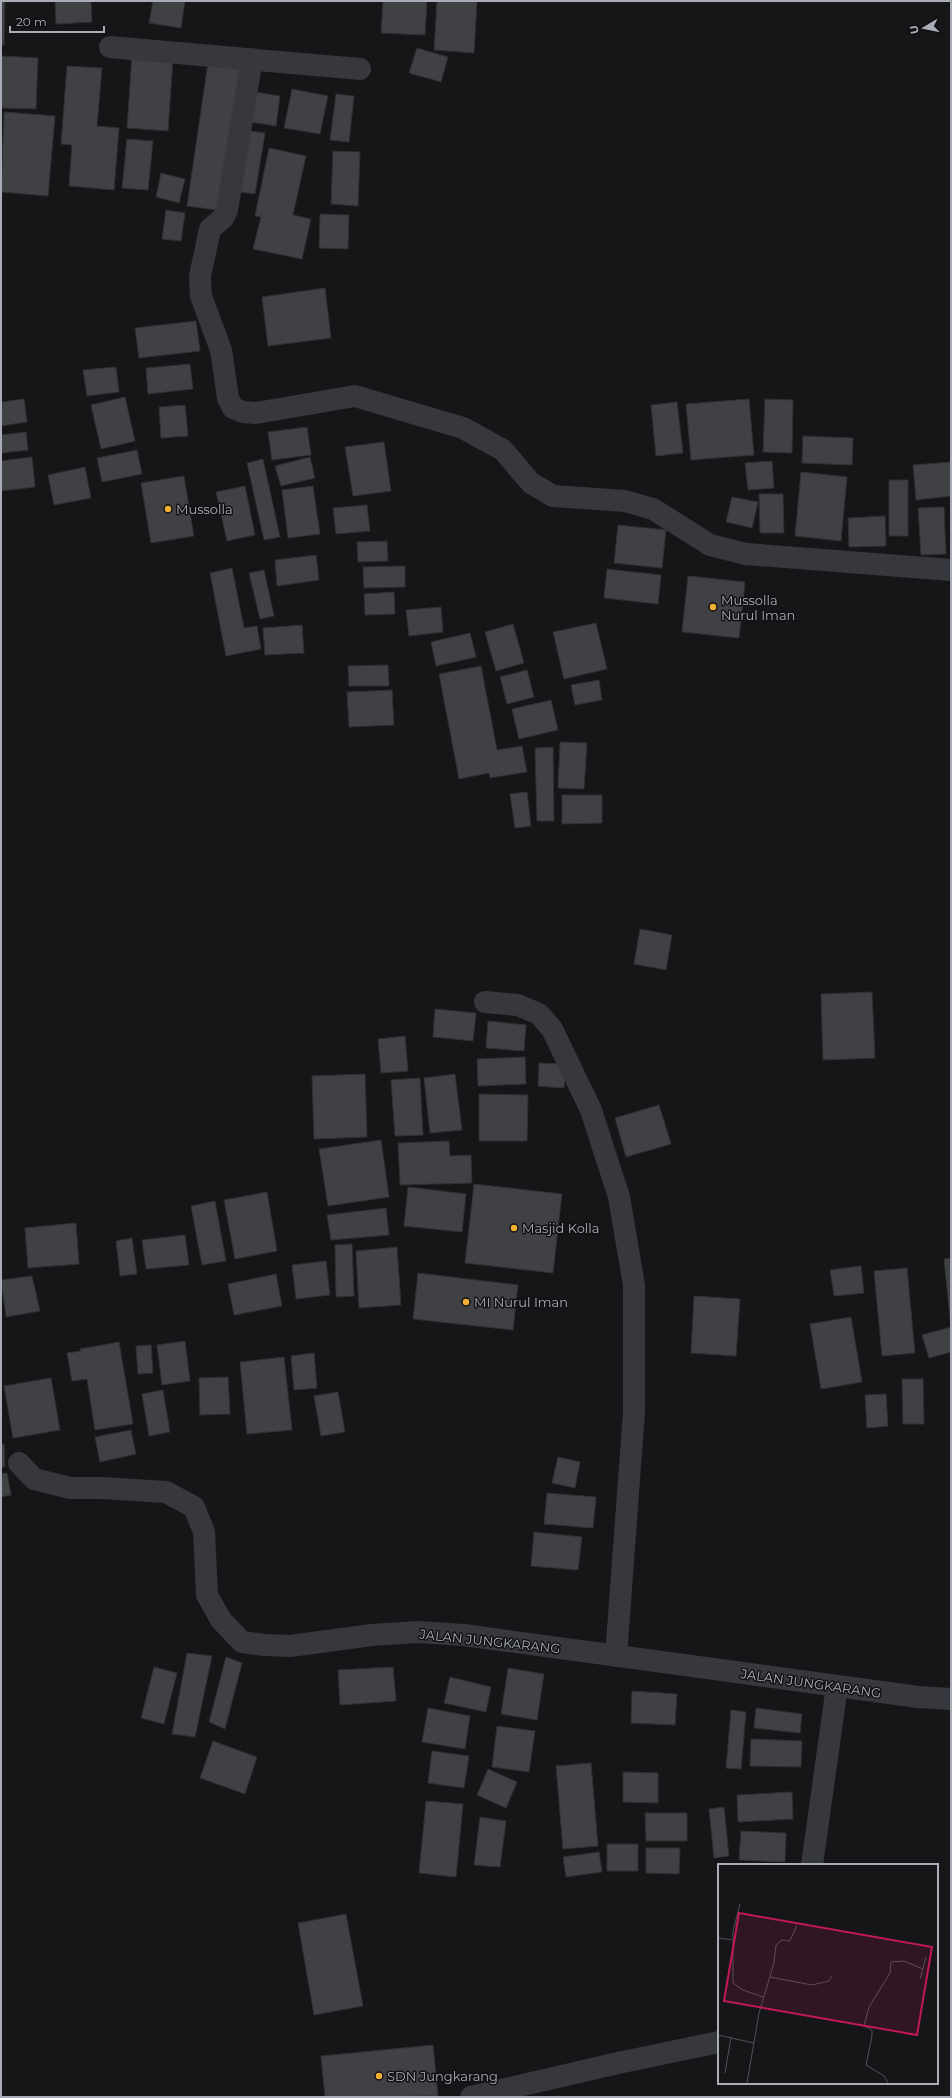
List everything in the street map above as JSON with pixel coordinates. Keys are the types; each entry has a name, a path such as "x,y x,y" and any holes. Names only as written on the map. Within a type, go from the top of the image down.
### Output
{"street":[{"path":"110,47 360,70"},
{"path":"252,60 226,210 223,218 210,229 200,276 201,296 221,350 228,398 234,408 243,412 256,412 356,396 462,428 503,450 531,483 553,496 625,501 653,509 710,545 746,554 951,570"},
{"path":"486,1002 518,1005 539,1014 552,1029 591,1110 619,1197 634,1285 634,1412 616,1656"},
{"name":"JALAN JUNGKARANG","path":"19,1463 34,1479 70,1488 102,1488 166,1492 194,1507 204,1532 207,1595 221,1620 242,1642 290,1646 372,1635 418,1632 464,1635 918,1697 951,1699"},
{"path":"812,1864 837,1686"},
{"path":"471,2097 618,2063 718,2042"}],"building":[{"path":"1,1 5,1 4,45 1,45"},
{"path":"55,1 91,1 92,22 56,24"},
{"path":"153,1 185,1 181,28 149,23"},
{"path":"383,1 427,1 425,35 381,33"},
{"path":"437,1 477,1 474,53 434,50"},
{"path":"417,48 448,57 441,82 409,73"},
{"path":"132,55 173,58 168,131 127,128"},
{"path":"1,56 38,58 36,109 1,108"},
{"path":"209,56 246,62 224,211 187,206"},
{"path":"67,66 102,68 97,126 119,128 114,190 69,186 72,145 61,144"},
{"path":"292,89 328,96 320,134 284,128"},
{"path":"249,91 280,96 276,126 244,121"},
{"path":"336,94 354,96 349,142 330,140"},
{"path":"4,112 55,116 48,196 1,192"},
{"path":"243,130 265,133 255,194 233,191"},
{"path":"127,139 153,141 148,190 122,188"},
{"path":"269,148 306,156 293,215 311,219 302,259 253,249 261,217 255,216"},
{"path":"333,151 360,152 358,206 331,204"},
{"path":"161,173 185,179 179,203 156,197"},
{"path":"166,210 185,213 181,241 162,239"},
{"path":"320,214 349,215 348,249 319,248"},
{"path":"325,288 331,338 268,346 262,297"},
{"path":"196,321 200,351 139,358 135,328"},
{"path":"190,364 193,389 148,394 146,368"},
{"path":"116,367 119,392 87,396 83,370"},
{"path":"125,397 135,441 101,449 91,405"},
{"path":"24,399 27,422 1,426 1,402"},
{"path":"749,399 754,455 691,460 686,404"},
{"path":"765,399 793,400 792,453 763,452"},
{"path":"677,402 683,453 656,456 651,405"},
{"path":"185,405 188,436 161,438 159,407"},
{"path":"307,427 311,455 272,460 268,432"},
{"path":"26,432 28,450 1,453 1,435"},
{"path":"803,436 853,438 852,465 802,463"},
{"path":"384,442 391,491 353,496 345,447"},
{"path":"137,450 142,474 102,482 97,458"},
{"path":"32,457 35,487 1,491 1,461"},
{"path":"310,457 315,478 281,486 275,466"},
{"path":"263,459 280,537 264,540 247,463"},
{"path":"772,461 774,488 748,490 745,463"},
{"path":"951,462 951,496 916,500 913,465"},
{"path":"85,467 91,498 54,505 48,475"},
{"path":"801,472 847,477 841,541 795,536"},
{"name":"Mussolla","path":"184,476 194,536 151,543 141,483"},
{"path":"889,480 908,480 908,536 889,536"},
{"path":"245,486 255,535 227,541 216,492"},
{"path":"313,486 320,534 288,538 282,490"},
{"path":"759,494 783,494 784,533 760,533"},
{"path":"732,497 758,502 752,528 726,522"},
{"path":"367,505 370,531 336,534 333,508"},
{"path":"944,507 946,554 921,555 918,508"},
{"path":"885,516 886,546 849,547 848,518"},
{"path":"618,525 666,530 662,568 614,563"},
{"path":"387,541 388,561 358,562 357,542"},
{"path":"316,555 319,580 277,586 275,560"},
{"path":"405,566 405,587 364,588 363,567"},
{"path":"232,568 244,628 257,626 261,649 226,656 210,573"},
{"path":"607,569 661,575 658,604 604,598"},
{"path":"264,570 274,616 260,619 249,573"},
{"name":"Mussolla Nurul Iman","path":"688,576 745,582 739,638 682,632"},
{"path":"394,592 395,614 365,615 364,594"},
{"path":"441,607 443,632 409,636 406,610"},
{"path":"596,623 607,669 564,679 553,632"},
{"path":"513,624 524,663 496,671 485,632"},
{"path":"302,625 304,653 265,655 263,628"},
{"path":"470,633 476,657 436,666 431,642"},
{"path":"388,665 389,686 349,686 348,666"},
{"path":"481,666 497,750 522,746 527,772 490,778 489,773 459,779 439,674"},
{"path":"527,670 534,697 507,704 500,677"},
{"path":"599,680 602,700 575,705 571,685"},
{"path":"392,690 394,725 349,727 347,692"},
{"path":"551,700 558,730 519,739 512,709"},
{"path":"560,742 587,743 584,789 558,788"},
{"path":"553,747 554,821 537,821 535,748"},
{"path":"527,792 531,826 515,828 510,794"},
{"path":"562,795 602,795 602,823 562,824"},
{"path":"640,929 672,935 666,970 634,964"},
{"path":"872,992 875,1058 823,1060 821,994"},
{"path":"435,1009 476,1013 473,1041 433,1037"},
{"path":"488,1021 526,1025 524,1051 486,1048"},
{"path":"405,1036 408,1071 381,1073 378,1039"},
{"path":"525,1057 526,1084 478,1086 477,1059"},
{"path":"539,1063 566,1064 564,1088 538,1086"},
{"path":"365,1074 367,1137 314,1139 312,1076"},
{"path":"455,1074 462,1130 430,1133 424,1078"},
{"path":"420,1078 423,1135 395,1136 391,1080"},
{"path":"479,1094 528,1095 527,1141 479,1141"},
{"path":"659,1105 671,1144 626,1157 615,1118"},
{"path":"381,1140 389,1197 328,1206 319,1149"},
{"path":"449,1141 450,1156 471,1155 472,1183 400,1185 398,1143"},
{"name":"Masjid Kolla","path":"474,1184 562,1194 553,1273 465,1263"},
{"path":"408,1187 466,1194 462,1232 404,1226"},
{"path":"267,1192 277,1251 235,1259 224,1200"},
{"path":"215,1201 226,1261 202,1265 191,1206"},
{"path":"386,1208 389,1235 331,1240 327,1215"},
{"path":"76,1223 79,1264 28,1268 25,1228"},
{"path":"185,1235 189,1265 146,1269 142,1240"},
{"path":"132,1238 137,1274 120,1276 116,1241"},
{"path":"352,1244 354,1296 336,1297 335,1245"},
{"path":"397,1247 401,1305 359,1308 356,1251"},
{"path":"951,1258 951,1319 950,1319 944,1259"},
{"path":"326,1261 330,1295 296,1299 292,1265"},
{"path":"861,1266 864,1293 834,1296 830,1270"},
{"path":"907,1268 915,1353 882,1356 874,1271"},
{"name":"MI Nurul Iman","path":"418,1273 518,1285 513,1330 413,1319"},
{"path":"276,1274 282,1306 234,1315 228,1284"},
{"path":"32,1276 40,1311 6,1317 1,1280"},
{"path":"694,1296 740,1299 736,1356 691,1353"},
{"path":"851,1317 862,1382 821,1389 810,1324"},
{"path":"951,1327 951,1352 929,1358 922,1335"},
{"path":"185,1341 190,1381 162,1385 157,1345"},
{"path":"119,1342 133,1424 95,1430 87,1379 72,1381 67,1353 81,1351 80,1349"},
{"path":"151,1345 153,1373 138,1374 136,1346"},
{"path":"314,1353 317,1388 294,1390 291,1356"},
{"path":"284,1357 292,1430 247,1434 240,1362"},
{"path":"228,1377 230,1414 200,1415 199,1378"},
{"path":"51,1378 60,1430 13,1438 4,1386"},
{"path":"902,1379 923,1379 924,1424 903,1424"},
{"path":"163,1390 170,1432 149,1436 142,1394"},
{"path":"338,1392 345,1432 321,1436 314,1396"},
{"path":"886,1394 888,1426 867,1428 865,1395"},
{"path":"131,1430 136,1454 100,1462 95,1437"},
{"path":"4,1444 5,1467 1,1467 1,1445"},
{"path":"558,1457 580,1462 575,1488 552,1483"},
{"path":"7,1473 11,1495 1,1497 1,1474"},
{"path":"547,1493 596,1497 593,1528 544,1524"},
{"path":"534,1532 582,1537 578,1570 531,1566"},
{"path":"187,1653 212,1656 195,1737 172,1734"},
{"path":"226,1657 242,1663 225,1729 209,1722"},
{"path":"154,1667 177,1673 164,1724 141,1718"},
{"path":"393,1667 396,1701 340,1705 338,1670"},
{"path":"508,1668 544,1674 537,1720 501,1714"},
{"path":"450,1677 491,1687 486,1712 444,1703"},
{"path":"632,1691 677,1694 675,1725 631,1723"},
{"path":"428,1708 470,1716 465,1749 422,1742"},
{"path":"756,1708 802,1714 800,1733 754,1728"},
{"path":"731,1710 746,1712 741,1769 726,1768"},
{"path":"497,1726 535,1731 529,1772 492,1767"},
{"path":"751,1739 802,1741 801,1767 750,1766"},
{"path":"213,1741 257,1757 245,1794 200,1778"},
{"path":"432,1751 469,1756 464,1788 428,1783"},
{"path":"591,1763 598,1846 563,1849 556,1766"},
{"path":"488,1769 517,1782 506,1808 477,1795"},
{"path":"623,1772 658,1773 658,1803 623,1802"},
{"path":"792,1792 793,1819 738,1822 737,1795"},
{"path":"426,1801 463,1804 456,1877 419,1873"},
{"path":"724,1807 729,1856 714,1858 709,1809"},
{"path":"645,1813 687,1813 687,1841 646,1841"},
{"path":"480,1817 506,1821 500,1867 474,1865"},
{"path":"741,1831 786,1833 785,1862 739,1860"},
{"path":"607,1844 638,1844 638,1871 607,1871"},
{"path":"646,1848 680,1848 679,1874 646,1873"},
{"path":"599,1852 602,1872 566,1877 563,1857"},
{"path":"346,1914 363,2006 314,2015 298,1923"},
{"name":"SDN Jungkarang","path":"433,2045 438,2096 325,2097 321,2056"}],"place":[{"name":"Mussolla","path":"168,509"},
{"name":"Mussolla Nurul Iman","path":"713,607"},
{"name":"Masjid Kolla","path":"514,1228"},
{"name":"MI Nurul Iman","path":"466,1302"},
{"name":"SDN Jungkarang","path":"379,2076"}]}
